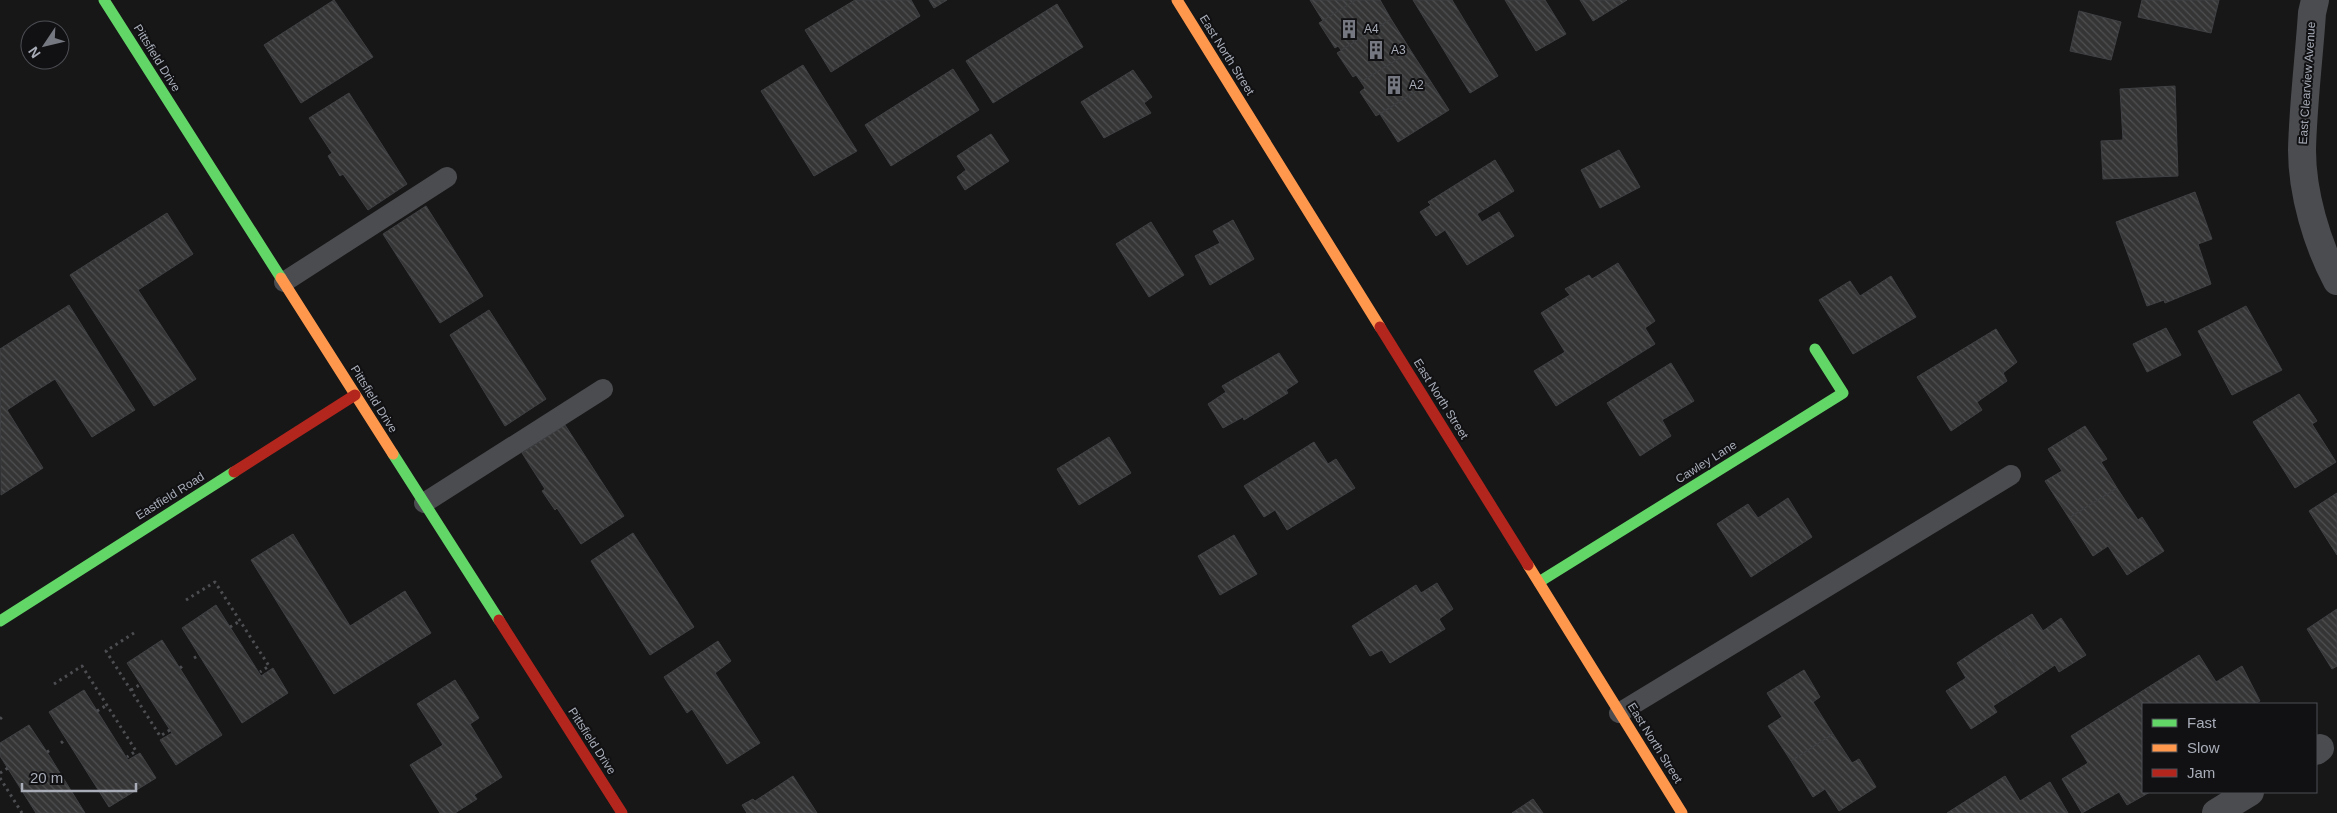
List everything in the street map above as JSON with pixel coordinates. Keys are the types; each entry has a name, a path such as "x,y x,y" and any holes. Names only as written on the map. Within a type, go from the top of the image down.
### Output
{"street":[{"name":"Pittsfield Drive","path":"104,0 622,813"},
{"name":"East North Street","path":"1177,0 1682,813"},
{"name":"East Clearview Avenue","path":"2316,0 2312,13 2302,151 2310,209 2327,262 2337,281"},
{"name":"Cawley Lane","path":"1539,582 1843,393 1815,349"},
{"name":"Eastfield Road","path":"0,621 355,395"},
{"path":"2216,813 2248,793"}],"lane":[{"path":"284,282 447,177"},
{"path":"424,503 604,389"},
{"path":"1619,712 2011,475"}],"path":[{"path":"186,600 215,582 269,666 260,672"},
{"path":"230,627 240,621"},
{"path":"134,633 106,651 160,736 170,730"},
{"path":"194,658 199,655"},
{"path":"180,668 185,664"},
{"path":"54,684 82,666 136,751 127,757"},
{"path":"131,690 141,684"},
{"path":"97,711 107,705"},
{"path":"61,743 66,740"},
{"path":"47,752 52,749"},
{"path":"0,773 8,768"},
{"path":"0,778 22,813"}],"building":[{"path":"334,0 373,57 301,103 264,45"},
{"path":"855,0 911,0 920,16 831,72 805,30"},
{"path":"929,0 947,0 934,8"},
{"path":"1310,0 1356,0 1323,21"},
{"name":"A4","path":"1356,0 1380,0 1391,19 1341,50 1338,46 1335,48 1319,23"},
{"path":"1413,0 1452,0 1498,76 1470,93"},
{"path":"1505,0 1545,0 1566,34 1536,51"},
{"path":"1580,0 1627,0 1593,21"},
{"path":"2142,0 2219,0 2211,33 2138,17"},
{"path":"1057,4 1083,47 993,103 966,61"},
{"path":"2079,11 2121,22 2111,60 2070,51"},
{"name":"A3","path":"1391,19 1411,51 1361,82 1356,75 1353,77 1337,53"},
{"name":"A2","path":"1411,51 1431,82 1376,116 1360,92 1365,88 1361,82"},
{"path":"803,65 857,151 814,176 761,91"},
{"path":"953,69 979,110 891,166 865,125"},
{"path":"1133,70 1152,97 1144,103 1151,113 1104,138 1081,102"},
{"path":"1431,82 1449,110 1398,142 1380,114"},
{"path":"2175,86 2178,176 2103,179 2101,141 2123,140 2120,89"},
{"path":"349,93 407,184 368,210 343,174 340,176 328,156 332,153 309,118"},
{"path":"991,134 1009,161 965,190 957,177 966,170 957,156"},
{"path":"1619,150 1640,187 1600,208 1581,170"},
{"path":"1495,160 1514,191 1477,214 1482,222 1499,212 1514,236 1467,265 1445,230 1436,236 1420,212 1431,205 1428,202"},
{"path":"2195,192 2212,239 2198,244 2211,284 2165,303 2164,300 2147,306 2116,222"},
{"path":"426,206 483,296 440,323 383,234"},
{"path":"167,213 193,254 138,290 196,379 154,406 70,275"},
{"path":"1233,220 1254,259 1210,285 1195,256 1220,243 1213,231"},
{"path":"1151,222 1184,275 1149,297 1116,244"},
{"path":"1618,263 1655,321 1645,328 1655,344 1556,406 1534,371 1565,352 1541,313 1570,295 1565,289 1589,275 1592,279"},
{"path":"1891,276 1916,317 1853,354 1819,300 1850,281 1860,296"},
{"path":"69,305 135,410 92,437 55,379 28,396 7,410 43,468 1,495 0,349"},
{"path":"2246,306 2282,370 2232,395 2198,331"},
{"path":"489,310 546,399 505,426 450,335"},
{"path":"2166,328 2181,355 2147,372 2133,344"},
{"path":"1996,329 2017,362 2003,373 2007,381 1977,402 1982,410 1951,431 1917,377"},
{"path":"1279,353 1298,382 1286,390 1288,393 1244,420 1243,417 1223,428 1208,404 1226,392 1222,386"},
{"path":"1671,363 1694,401 1662,420 1671,436 1640,456 1607,403"},
{"path":"2299,394 2317,421 2312,424 2336,462 2295,488 2253,422"},
{"path":"565,425 624,516 581,544 557,508 555,510 542,491 545,489 522,453"},
{"path":"2085,426 2107,459 2101,462 2117,488 2069,518 2045,481 2062,471 2048,449"},
{"path":"1109,437 1131,473 1079,505 1057,469"},
{"path":"1314,442 1328,464 1336,459 1355,488 1287,530 1275,510 1264,517 1244,486"},
{"path":"2117,488 2138,520 2142,517 2164,551 2127,575 2108,546 2093,556 2069,518"},
{"path":"2337,493 2337,555 2309,511"},
{"path":"1788,498 1812,537 1751,577 1717,524 1748,504 1758,518"},
{"path":"633,533 694,627 650,655 591,561"},
{"path":"293,534 350,626 405,591 431,633 334,694 251,560"},
{"path":"1234,535 1257,574 1220,595 1198,556"},
{"path":"1437,583 1453,609 1439,619 1445,629 1390,663 1382,650 1370,656 1352,626 1416,585 1421,593"},
{"path":"216,605 261,676 273,668 288,693 242,723 182,628"},
{"path":"2337,609 2337,666 2332,669 2307,629"},
{"path":"2032,614 2043,631 2061,618 2086,655 2059,672 2055,665 2027,684 1996,637"},
{"path":"1996,637 2027,684 1993,706 1997,712 1971,729 1946,691 1966,678 1957,663"},
{"path":"162,640 222,735 176,765 160,740 172,733 127,663"},
{"path":"718,641 731,661 715,673 760,743 727,764 692,709 687,713 664,677"},
{"path":"2199,655 2216,682 2242,666 2260,701 2256,703 2142,703 2142,705 2136,695"},
{"path":"1804,670 1820,697 1813,702 1833,734 1791,761 1768,726 1782,717 1767,693"},
{"path":"455,680 479,718 470,724 502,777 474,795 477,799 455,813 440,813 410,765 443,745 417,704"},
{"path":"84,690 128,760 140,753 156,778 109,807 49,712"},
{"path":"2136,695 2142,705 2142,793 2148,793 2127,805 2119,792 2082,813 2062,779 2088,763 2071,736"},
{"path":"29,725 85,813 36,813 0,756 0,743"},
{"path":"1833,734 1852,763 1859,759 1876,787 1839,811 1825,789 1813,797 1791,761"},
{"path":"793,776 817,813 747,813 742,805 753,799 755,801"},
{"path":"2005,776 2020,801 2050,782 2068,813 1947,813"},
{"path":"1533,799 1543,813 1512,813"}],"traffic: fast":[{"path":"104,0 281,278"},
{"path":"1539,582 1843,393 1815,349"},
{"path":"393,454 499,620"},
{"path":"0,621 234,472"}],"traffic: slow":[{"path":"1177,0 1380,327"},
{"path":"281,278 393,454"},
{"path":"1528,565 1682,813"}],"traffic: jam":[{"path":"1380,327 1528,565"},
{"path":"234,472 355,395"},
{"path":"499,620 622,813"}],"place":[{"name":"A4","path":"1349,29"},
{"name":"A3","path":"1376,50"},
{"name":"A2","path":"1394,85"}]}
